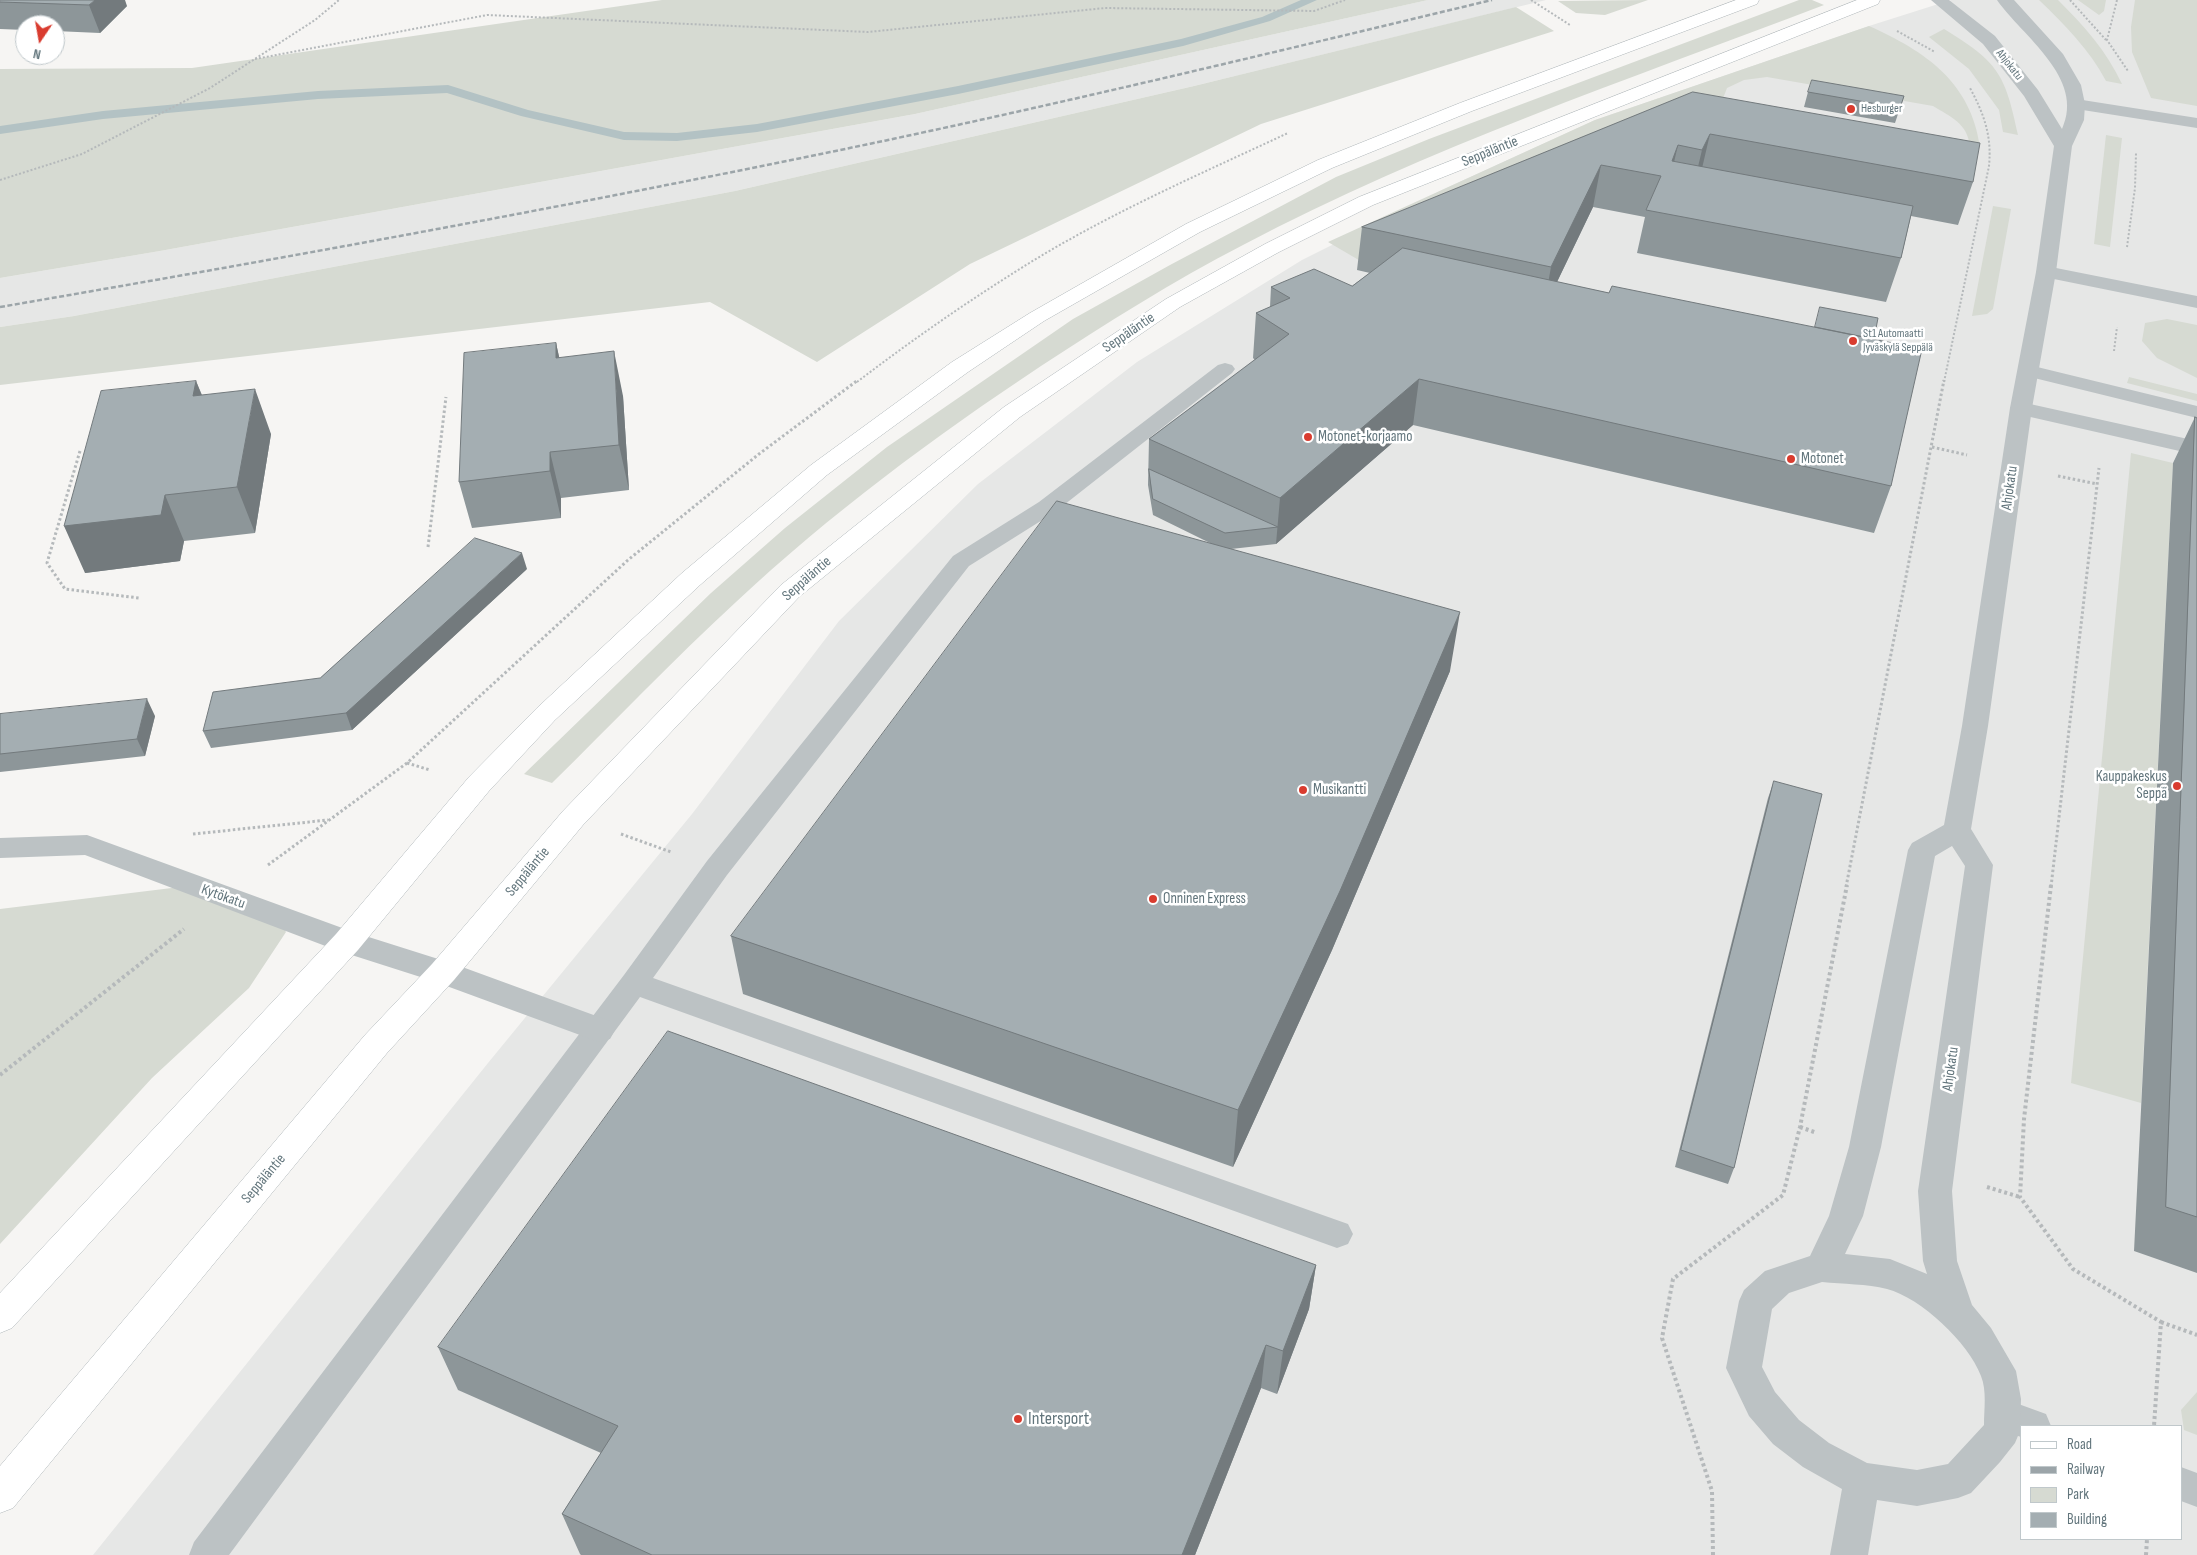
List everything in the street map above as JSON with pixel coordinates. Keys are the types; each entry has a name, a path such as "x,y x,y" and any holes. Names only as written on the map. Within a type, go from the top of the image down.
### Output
{"main road":[{"path":"0,1317 347,942 479,784 546,714 691,579 819,470 960,367 1037,317 1193,228 1325,164 1466,107 1751,0"},
{"name":"Seppäläntie","path":"0,1495 376,1044 443,972 573,818 790,592 1012,412 1173,303 1272,248 1366,201 1872,0"}],"street":[{"name":"Ahjokatu","path":"1939,0 1989,40 2032,94 2063,146"},
{"name":"Ahjokatu","path":"1957,1313 1940,1261 1935,1191 1980,865 1957,830 1975,726 2021,408 2046,272 2063,146 2075,120 2076,104 2072,85 2054,54 2005,0"},
{"path":"1822,1267 1846,1216 1865,1148 1897,971 1922,850 1957,830"},
{"name":"Kytökatu","path":"0,848 87,845 347,942 443,972 599,1030"},
{"path":"1822,1267 1890,1274 1928,1291 1957,1313 1978,1339 1998,1371 2003,1399 2018,1420 2002,1432 1958,1480 1917,1488 1862,1480 1816,1456 1786,1432 1762,1404 1744,1368 1756,1301 1778,1282 1822,1267"},
{"path":"1849,1555 1862,1480"}],"lane":[{"path":"2076,104 2137,112 2197,123"},
{"path":"2046,272 2197,302"},
{"path":"207,1555 634,983 717,868 961,561 1047,507 1225,369"},
{"path":"2028,371 2109,389 2197,412"},
{"path":"2021,408 2197,448"},
{"path":"1047,507 1076,515"},
{"path":"634,983 1337,1234"},
{"path":"2182,1484 2197,1490"}],"path":[{"path":"0,180 82,154 196,95 315,20 339,0"},
{"path":"255,59 487,15 868,32 1104,8 1314,11 1345,0"},
{"path":"1531,0 1571,26"},
{"path":"2070,0 2107,40 2125,65 2135,87 2137,112 2135,188 2109,389"},
{"path":"2107,40 2117,0"},
{"path":"1847,10 1900,32 1938,54"},
{"path":"1713,1555 1712,1491 1662,1338 1674,1279 1783,1195 1800,1127 1949,354 1981,195 1989,166 1992,142 1989,124 1965,81"},
{"path":"428,547 446,397"},
{"path":"2104,428 2024,1119 2020,1198 2073,1269 2161,1322 2197,1335"},
{"path":"80,451 47,563 64,589 139,598"},
{"path":"187,835 329,820"},
{"path":"2154,1425 2161,1322"},
{"path":"2146,1555 2147,1540"}],"shaded area":[{"path":"1428,0 1546,0 1194,86 735,191 74,316 0,327 0,278 160,251 915,114"},
{"path":"1951,0 2197,0 2197,1555 93,1555 488,1063 692,814 839,621 978,484 1137,362 1302,260 1444,189 1595,120 1869,26"}],"green space":[{"path":"662,0 1428,0 915,114 160,251 0,278 0,69 192,68"},
{"path":"1648,0 1605,15 1576,13 1558,1"},
{"path":"1799,0 1812,0 1824,5 1529,116 1384,177 1243,245 1140,303 961,420 808,538 713,624 552,783 524,774 711,593 785,528 887,447 1073,319 1336,177 1429,139"},
{"path":"2039,0 2058,0 2077,19 2109,60 2122,84 2106,81 2084,48"},
{"path":"2078,0 2106,0 2104,11 2099,15"},
{"path":"2135,0 2197,0 2197,106 2151,98 2132,52 2131,27"},
{"path":"1516,7 1554,31 1261,124 970,264 817,362 710,302 0,385 0,327 74,316 735,191 1194,86"},
{"path":"1869,26 1909,46 1926,58 1956,87 1967,104 1975,124 1980,147 1970,146 1962,126 1952,117 1933,106 1767,77 1744,80 1727,88 1722,101 1369,266 1328,242 1595,120"},
{"path":"1944,29 1977,51 1996,71 2009,97 2018,135 2003,132 1999,110 1969,69 1929,37"},
{"path":"2106,135 2122,138 2110,247 2094,244"},
{"path":"1993,206 2011,209 1993,309 1987,314 1972,316"},
{"path":"2167,319 2197,325 2197,378 2157,358 2142,341 2145,323"},
{"path":"2129,377 2197,394 2197,401 2127,383"},
{"path":"2131,453 2173,463 2141,1103 2071,1083"},
{"path":"180,887 270,904 286,932 249,988 152,1078 0,1244 0,909"},
{"path":"2197,1392 2197,1435 2184,1430 2181,1410"}],"building":[{"path":"0,0 95,0 89,5 0,2"},
{"path":"1812,80 1904,96 1900,108 1808,92"},
{"path":"1693,92 1980,143 1973,182 1710,134 1702,150 1678,145 1672,161 1913,206 1901,258 1646,210 1661,176 1601,165 1551,267 1362,227"},
{"path":"1403,248 1609,293 1612,286 1922,349 1891,486 1419,379 1280,498 1149,439 1289,334 1256,313 1290,298 1271,287 1314,269 1352,286"},
{"path":"1820,307 1878,318 1874,339 1815,327"},
{"path":"556,343 556,358 614,351 619,445 550,452 550,471 459,482 464,353"},
{"path":"196,381 193,396 255,389 237,487 165,495 161,515 64,526 101,391"},
{"path":"2195,417 2197,418 2197,1217 2166,1207"},
{"path":"1149,469 1278,527 1225,533 1153,499"},
{"path":"1057,501 1460,612 1340,891 1238,1110 731,936"},
{"path":"475,538 522,553 346,713 203,731 213,692 320,678"},
{"path":"147,699 137,739 0,754 0,714"},
{"path":"1774,781 1822,794 1734,1168 1681,1150"},
{"path":"668,1031 1316,1265 1283,1351 1266,1345 1182,1555 652,1555 562,1514 618,1426 438,1347"}],"waterway":[{"path":"0,130 103,115 318,95 448,89 525,113 624,136 677,137 757,128 958,90 1183,42 1266,19 1311,0"}],"railway":[{"path":"0,307 445,228 777,163 1039,107 1492,0"}],"place":[{"name":"Hesburger","path":"1851,109"},
{"name":"St1 Automaatti Jyväskylä Seppälä","path":"1853,341"},
{"name":"Motonet-korjaamo","path":"1308,437"},
{"name":"Motonet","path":"1791,459"},
{"name":"Kauppakeskus Seppä","path":"2177,786"},
{"name":"Musikantti","path":"1303,790"},
{"name":"Onninen Express","path":"1153,899"},
{"name":"Intersport","path":"1018,1419"}]}
